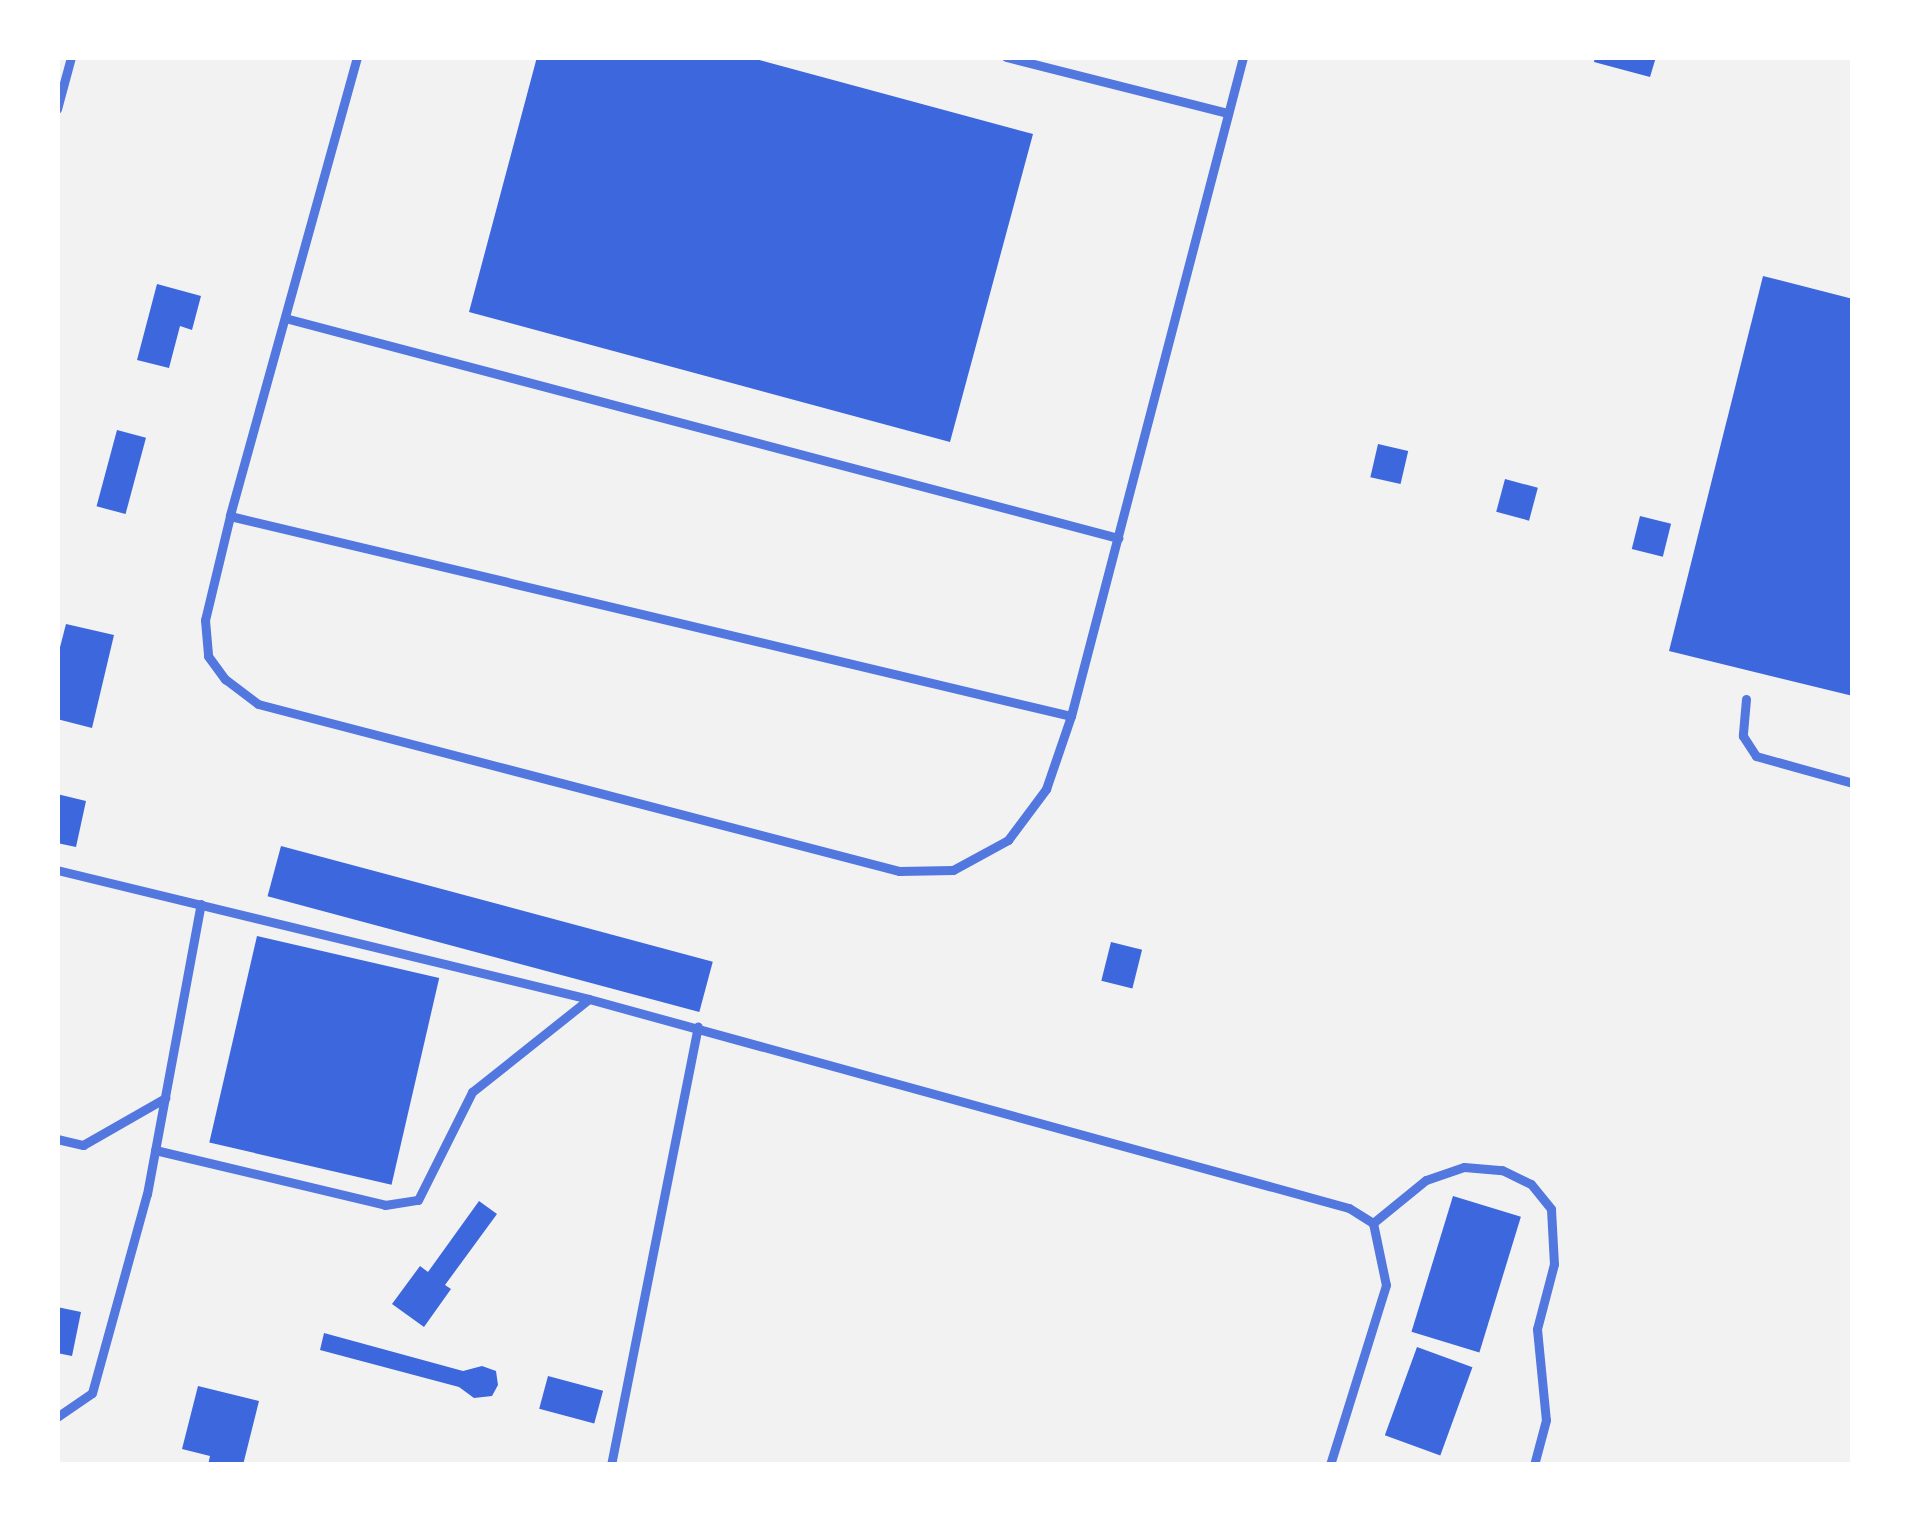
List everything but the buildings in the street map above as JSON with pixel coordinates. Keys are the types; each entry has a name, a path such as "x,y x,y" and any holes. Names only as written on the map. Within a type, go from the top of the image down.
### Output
{"lane":[{"path":"57,109 71,57"},
{"path":"357,57 230,517 205,620 208,656 225,679 258,704 899,872 953,870 1008,840 1046,788 1071,716 1243,57"},
{"path":"1006,57 1228,113"},
{"path":"284,318 1118,538"},
{"path":"230,517 1071,716"},
{"path":"1746,699 1743,736 1756,756 1853,783"},
{"path":"57,870 698,1027 1234,1172 1349,1208 1372,1223 1386,1285 1330,1465"},
{"path":"57,1417 92,1394 155,1150 201,904"},
{"path":"155,1150 386,1205 418,1200 472,1092 589,999"},
{"path":"611,1465 698,1027"},
{"path":"57,1139 82,1145 165,1098"},
{"path":"1372,1223 1426,1180 1464,1167 1502,1170 1531,1184 1551,1209 1554,1264 1537,1329 1546,1420 1534,1465"}]}
